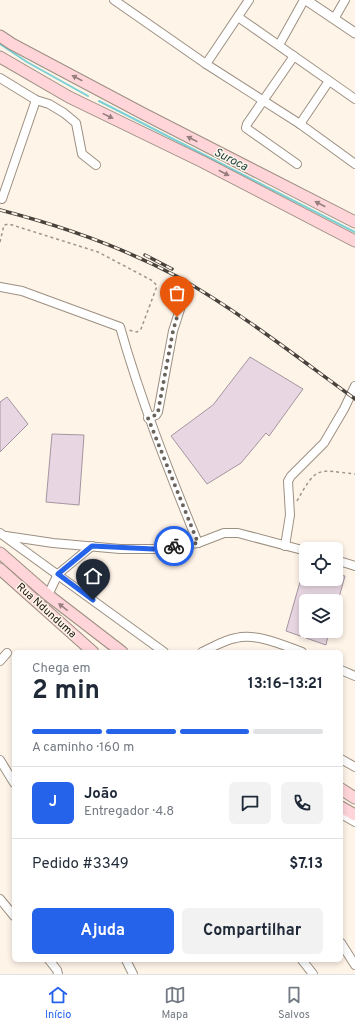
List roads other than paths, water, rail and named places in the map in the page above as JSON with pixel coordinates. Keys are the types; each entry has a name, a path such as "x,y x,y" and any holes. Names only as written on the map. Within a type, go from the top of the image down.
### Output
{"main road":[{"path":"0,36 12,44 99,90 355,222"},
{"path":"0,57 35,78 92,108 203,162 355,241"},
{"path":"92,108 99,90"},
{"name":"Rua Ndunduma","path":"0,553 48,595 119,650"},
{"name":"Rua Ndunduma","path":"0,569 91,650"},
{"path":"343,790 355,798"},
{"path":"343,808 355,815"}],"street":[{"path":"114,0 206,64 300,124 355,164"},
{"path":"206,64 249,0"},
{"path":"279,45 305,0 355,33"},
{"path":"334,19 345,0"},
{"path":"238,17 355,99"},
{"path":"294,56 246,128 297,164"},
{"path":"0,78 36,100 49,104 64,113 76,123 82,154 96,166"},
{"path":"300,124 329,81"},
{"path":"2,199 36,100"},
{"path":"0,287 22,291 120,327 148,418 198,543"},
{"path":"148,418 156,415 158,412 173,331 183,300"},
{"path":"285,546 290,508 288,481 291,476 324,443 334,428 355,386"},
{"path":"3,535 53,543 153,549 198,543 229,532 299,549"},
{"path":"3,535 161,650"},
{"path":"48,595 58,574 92,546"},
{"path":"343,562 355,566"},
{"path":"206,650 219,643 237,637 264,639 296,650"},
{"path":"216,650 219,643"},
{"path":"0,661 7,653"},
{"path":"343,671 355,676"},
{"path":"0,760 12,780"},
{"path":"343,760 355,766"},
{"path":"343,815 355,822"},
{"path":"0,899 12,914"},
{"path":"343,946 355,965"},
{"path":"51,962 57,970 58,974"},
{"path":"127,962 133,974"},
{"path":"304,962 313,974"}],"waterway":[{"name":"Suroca","path":"0,44 27,62 88,96"},
{"name":"Suroca","path":"99,101 355,232"}],"railway":[{"path":"0,210 91,238 135,256 178,277 246,320 355,399"},
{"path":"145,255 172,269"}]}
